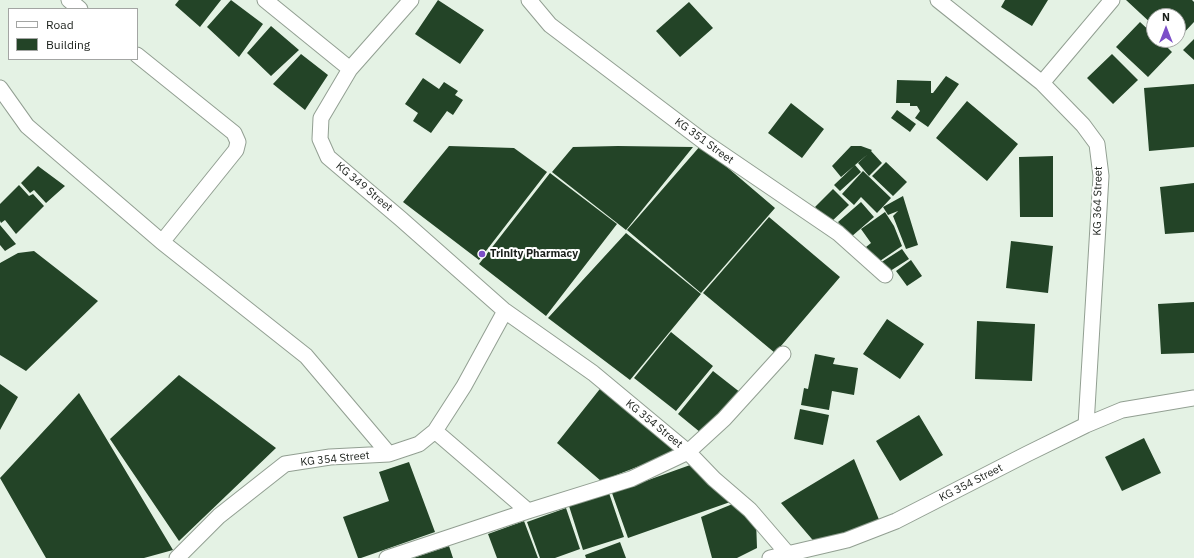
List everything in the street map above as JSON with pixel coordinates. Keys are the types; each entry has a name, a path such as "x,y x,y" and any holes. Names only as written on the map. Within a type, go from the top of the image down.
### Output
{"street":[{"path":"69,0 79,8"},
{"path":"265,0 350,69"},
{"name":"KG 349 Street","path":"411,0 350,69 321,118 320,139 328,157 401,218 505,311"},
{"name":"KG 351 Street","path":"528,0 545,20 556,30 703,141 838,233 885,276"},
{"name":"KG 364 Street","path":"938,0 1042,83 1083,124 1097,144 1101,176 1086,425"},
{"path":"1042,83 1112,0"},
{"path":"138,56 234,133 238,142 236,150 162,242"},
{"path":"0,88 27,126 162,242 306,356 389,454"},
{"name":"KG 354 Street","path":"177,558 219,516 285,464 330,457 389,454 418,444 435,431 464,386 505,311 593,373 688,452 714,479 750,510 787,553 847,540 896,521 1086,425 1122,410 1194,398"},
{"path":"387,558 528,511 631,479 688,452 724,419 783,354"},
{"path":"435,431 528,511"},
{"path":"770,558 787,553"}],"building":[{"path":"179,0 221,0 200,27 175,5"},
{"path":"231,0 263,24 239,57 207,27"},
{"path":"438,0 484,30 460,64 415,34"},
{"path":"1005,0 1048,0 1032,26 1001,7"},
{"path":"1126,0 1192,0 1194,2 1194,22 1186,30 1186,8 1146,8 1146,19"},
{"path":"689,2 713,28 680,57 656,31"},
{"path":"1140,22 1146,28 1146,48 1168,48 1172,52 1148,77 1116,47"},
{"path":"271,26 299,50 271,76 247,53"},
{"path":"1194,39 1194,60 1183,50"},
{"path":"301,54 328,75 305,110 273,84"},
{"path":"1112,54 1138,80 1113,104 1087,78"},
{"path":"946,76 959,84 928,127 915,118 920,111 917,106 910,106 910,103 896,103 897,80 931,81 931,93 933,93"},
{"path":"423,78 439,89 444,82 458,91 455,95 463,100 453,115 447,111 431,133 413,121 418,113 405,104"},
{"path":"1194,84 1194,147 1149,151 1144,88"},
{"path":"967,101 1018,144 987,181 936,138"},
{"path":"791,103 824,129 802,158 768,133"},
{"path":"897,110 916,124 910,132 891,118"},
{"path":"701,145 775,208 701,293 627,230"},
{"path":"449,146 514,148 547,172 479,260 403,202"},
{"path":"851,146 861,146 872,150 871,151 882,163 869,176 858,163 868,154 841,177 832,166"},
{"path":"573,147 693,147 626,230 552,172"},
{"path":"1053,156 1053,217 1020,217 1019,157"},
{"path":"886,162 907,182 893,196 872,176"},
{"path":"855,165 861,172 840,191 834,185"},
{"path":"38,166 65,186 46,203 34,190 30,193 21,183"},
{"path":"863,171 891,198 877,213 861,197 854,205 842,194"},
{"path":"550,173 617,224 546,316 479,264"},
{"path":"1194,183 1194,232 1165,234 1160,187"},
{"path":"19,185 29,196 33,194 44,206 16,234 5,220 1,223 0,204"},
{"path":"833,189 849,205 830,223 815,207"},
{"path":"903,196 918,245 906,249 893,216 898,211 888,215 883,207"},
{"path":"861,202 874,217 851,237 838,222"},
{"path":"885,212 894,226 902,246 877,263 866,247 871,243 861,229"},
{"path":"769,217 840,277 775,353 703,293"},
{"path":"0,225 16,244 5,251 0,245"},
{"path":"626,233 701,294 630,380 548,318"},
{"path":"1011,241 1053,246 1048,293 1006,288"},
{"path":"902,249 909,259 887,273 880,263"},
{"path":"34,251 98,301 26,371 0,355 0,263 18,253"},
{"path":"911,260 922,276 907,286 896,271"},
{"path":"1194,302 1194,353 1161,354 1158,304"},
{"path":"887,319 924,344 900,379 863,354"},
{"path":"977,321 1035,324 1032,381 975,379"},
{"path":"671,332 713,366 676,411 634,378"},
{"path":"815,354 835,358 833,364 858,368 854,395 832,391 829,410 801,405 804,388 808,389"},
{"path":"713,371 741,393 706,437 678,414"},
{"path":"179,375 276,448 179,541 110,439"},
{"path":"0,384 18,397 0,430"},
{"path":"603,385 678,451 601,481 557,443"},
{"path":"79,393 173,550 144,558 46,558 0,478"},
{"path":"800,409 829,415 823,445 794,439"},
{"path":"919,415 943,455 900,481 876,441"},
{"path":"1144,438 1161,473 1122,491 1105,457"},
{"path":"854,459 880,522 817,545 781,503"},
{"path":"409,462 435,532 358,558 343,517 389,501 379,472"},
{"path":"693,464 733,501 628,538 612,493"},
{"path":"609,493 624,537 583,550 569,506"},
{"path":"735,503 756,520 757,548 737,558 712,558 701,517"},
{"path":"566,508 580,549 555,558 540,558 527,522"},
{"path":"524,521 538,558 497,558 488,534"},
{"path":"620,542 626,558 586,558 585,555"},
{"path":"449,546 453,558 413,558"}],"place":[{"name":"Trinity Pharmacy","path":"482,254"}]}
